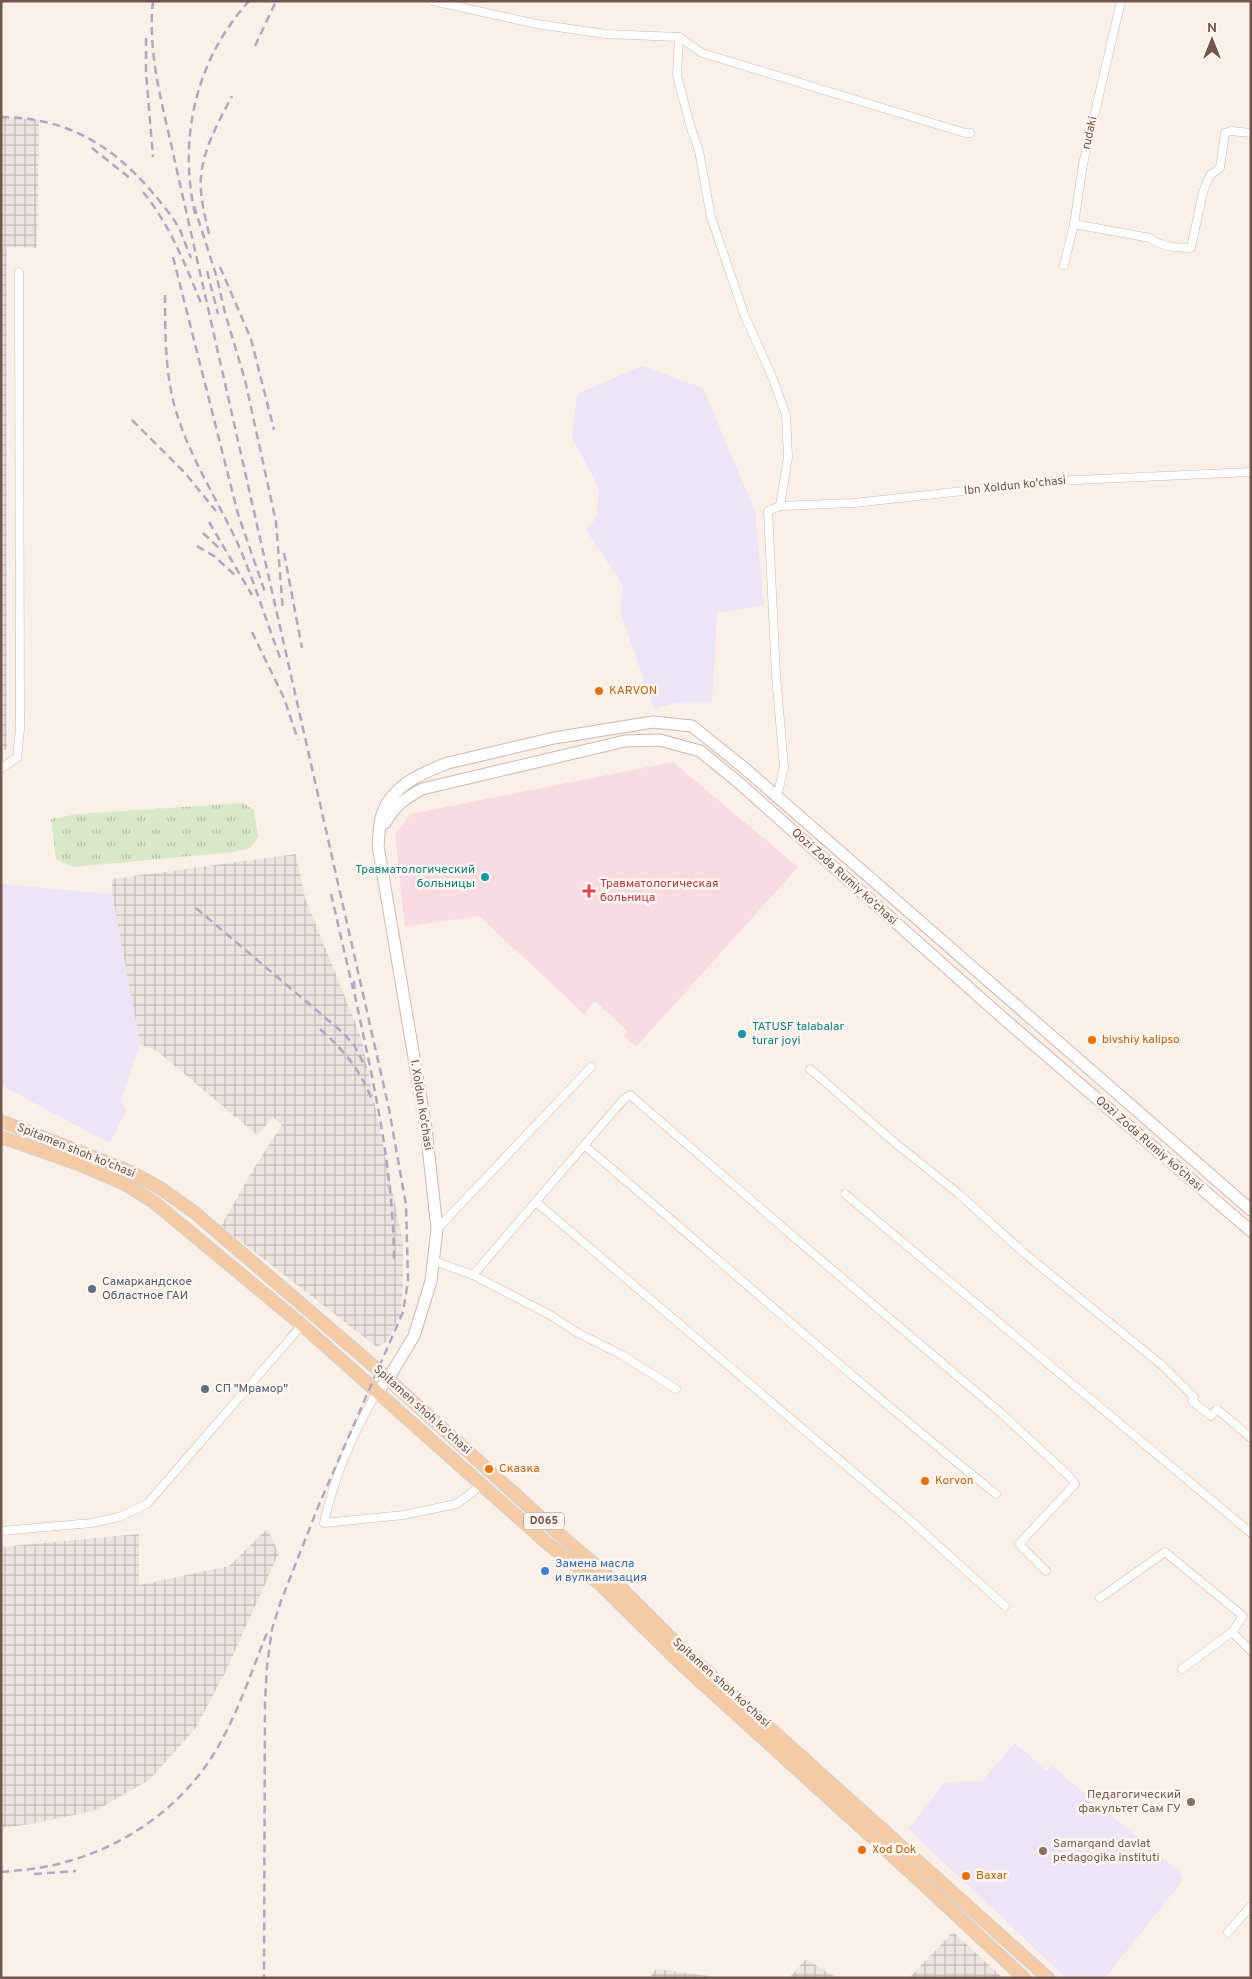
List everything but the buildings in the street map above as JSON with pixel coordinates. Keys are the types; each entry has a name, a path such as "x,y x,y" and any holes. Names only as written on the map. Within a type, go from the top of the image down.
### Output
{"main road":[{"name":"Spitamen shoh ko'chasi","path":"1,1121 129,1170 160,1188 194,1212 388,1379 559,1534 613,1580 686,1653 1048,1978"},
{"name":"Spitamen shoh ko'chasi","path":"1,1137 81,1165 125,1184 155,1203 302,1325 481,1482 548,1544 600,1584 679,1662 1024,1978"}],"street":[{"path":"433,1 537,24 605,34 679,37 702,53 970,133"},
{"name":"rudaki","path":"1064,265 1074,224 1083,164 1121,1"},
{"path":"679,37 677,76 699,151 711,218 744,314 773,379 786,415 788,457 780,506 768,511 776,675 784,766 777,797"},
{"path":"1074,224 1150,238 1154,242 1179,248 1191,248 1203,192 1210,175 1220,168 1225,133 1231,131 1251,133"},
{"path":"1,768 16,758 20,729 19,272"},
{"name":"Ibn Xoldun ko'chasi","path":"780,506 854,503 1054,481 1251,472"},
{"name":"Qozi Zoda Rumiy ko'chasi","path":"386,806 399,789 432,769 448,764 554,738 653,722 692,726 777,797 1251,1210"},
{"name":"Qozi Zoda Rumiy ko'chasi","path":"379,833 404,798 422,790 624,741 660,740 700,751 738,782 1128,1127 1251,1231"},
{"name":"I. Xoldun ko'chasi","path":"377,1392 388,1379 414,1336 431,1281 437,1229 426,1128 378,846 381,819 386,806"},
{"path":"437,1229 591,1067"},
{"path":"810,1069 894,1142 959,1194 1024,1253 1163,1366 1194,1397 1192,1401 1211,1416 1217,1409 1251,1438"},
{"path":"473,1275 623,1100 630,1095 1001,1413 1069,1476 1075,1484 1019,1544 1046,1571"},
{"path":"585,1146 858,1381 996,1494"},
{"path":"845,1194 1251,1533"},
{"path":"536,1202 910,1520 1005,1606"},
{"path":"434,1261 473,1275 622,1355 676,1389"},
{"path":"1,1531 92,1522 119,1517 147,1504 302,1325"},
{"path":"377,1392 362,1418 332,1490 324,1524 404,1515 456,1504 473,1492 481,1482"},
{"path":"1100,1598 1165,1552 1243,1616 1232,1632 1182,1669"},
{"path":"1232,1632 1251,1651"},
{"path":"1228,1932 1251,1906"}],"shaded area":[{"path":"1,117 39,120 37,248 7,247 7,748 1,753"},
{"path":"642,366 703,388 755,511 764,605 717,613 712,703 675,703 654,709 620,611 623,586 586,530 597,517 599,488 572,437 577,394"},
{"name":"Травматологическая больница","path":"673,762 798,867 636,1047 624,1036 627,1031 595,1001 584,1014 479,916 405,927 395,834 411,814"},
{"path":"296,854 305,898 361,1037 403,1243 403,1289 400,1316 387,1341 377,1347 221,1226 254,1168 282,1125 273,1117 257,1135 157,1051 140,1044 112,894 112,879"},
{"path":"1,884 112,894 140,1044 121,1101 127,1110 109,1143 1,1085"},
{"path":"267,1529 279,1553 225,1673 195,1729 149,1780 97,1810 31,1824 1,1828 1,1547 139,1534 139,1585 229,1566"},
{"name":"Samarqand davlat pedagogika instituti","path":"1015,1743 1047,1771 1052,1766 1181,1873 1183,1880 1105,1978 1066,1978 908,1829 944,1783 982,1781"},
{"path":"953,1932 1003,1978 909,1978"},
{"path":"806,1959 837,1978 789,1978"},
{"path":"656,1969 723,1978 649,1978"}],"green space":[{"path":"243,803 254,810 258,837 250,848 234,852 73,867 56,859 51,819 78,814"}],"railway":[{"path":"153,1 152,42 162,102 389,1109 406,1205 408,1281 403,1312 318,1507 272,1629 265,1703 264,1978"},
{"path":"195,214 190,185 189,157 191,128 196,101 204,74 216,48 231,24 249,1"},
{"path":"255,46 276,1"},
{"path":"146,38 146,72 153,157"},
{"path":"209,234 202,197 202,166 220,118 232,96"},
{"path":"1,117 47,122 86,137 104,148 137,176 164,206 180,230 191,258"},
{"path":"92,148 131,179"},
{"path":"143,192 169,231 201,303"},
{"path":"194,206 217,278 225,313 245,380 276,522 283,611"},
{"path":"173,257 238,514 266,595"},
{"path":"220,267 251,339 274,430"},
{"path":"207,271 218,314"},
{"path":"165,295 167,364 174,404 186,440 243,556 281,660"},
{"path":"132,420 185,473 216,511"},
{"path":"209,522 252,595"},
{"path":"203,533 222,551"},
{"path":"197,546 214,556 236,576"},
{"path":"284,553 302,648"},
{"path":"252,632 284,698 298,740"},
{"path":"331,894 353,989"},
{"path":"196,908 342,1032 354,1045 366,1068"},
{"path":"354,981 355,996 376,1096 387,1162 391,1195 394,1263"},
{"path":"320,1029 337,1045 357,1070 372,1100"},
{"path":"1,1872 52,1865 92,1853 136,1831 156,1818 174,1802 191,1785 219,1745 239,1704 267,1633"},
{"path":"34,1874 76,1871"}],"place":[{"name":"KARVON","path":"599,691"},
{"name":"Травматологический больницы","path":"485,877"},
{"name":"Травматологическая больница","path":"589,891"},
{"name":"TATUSF talabalar turar joyi","path":"742,1034"},
{"name":"bivshiy kalipso","path":"1092,1040"},
{"name":"Самаркандское Областное ГАИ","path":"92,1289"},
{"name":"СП \"Мрамор\"","path":"205,1389"},
{"name":"Сказка","path":"489,1469"},
{"name":"Korvon","path":"925,1481"},
{"name":"Замена масла и вулканизация","path":"545,1571"},
{"name":"Педагогический факультет Сам ГУ","path":"1191,1802"},
{"name":"Xod Dok","path":"862,1850"},
{"name":"Samarqand davlat pedagogika instituti","path":"1043,1851"},
{"name":"Baxar","path":"966,1876"}]}
